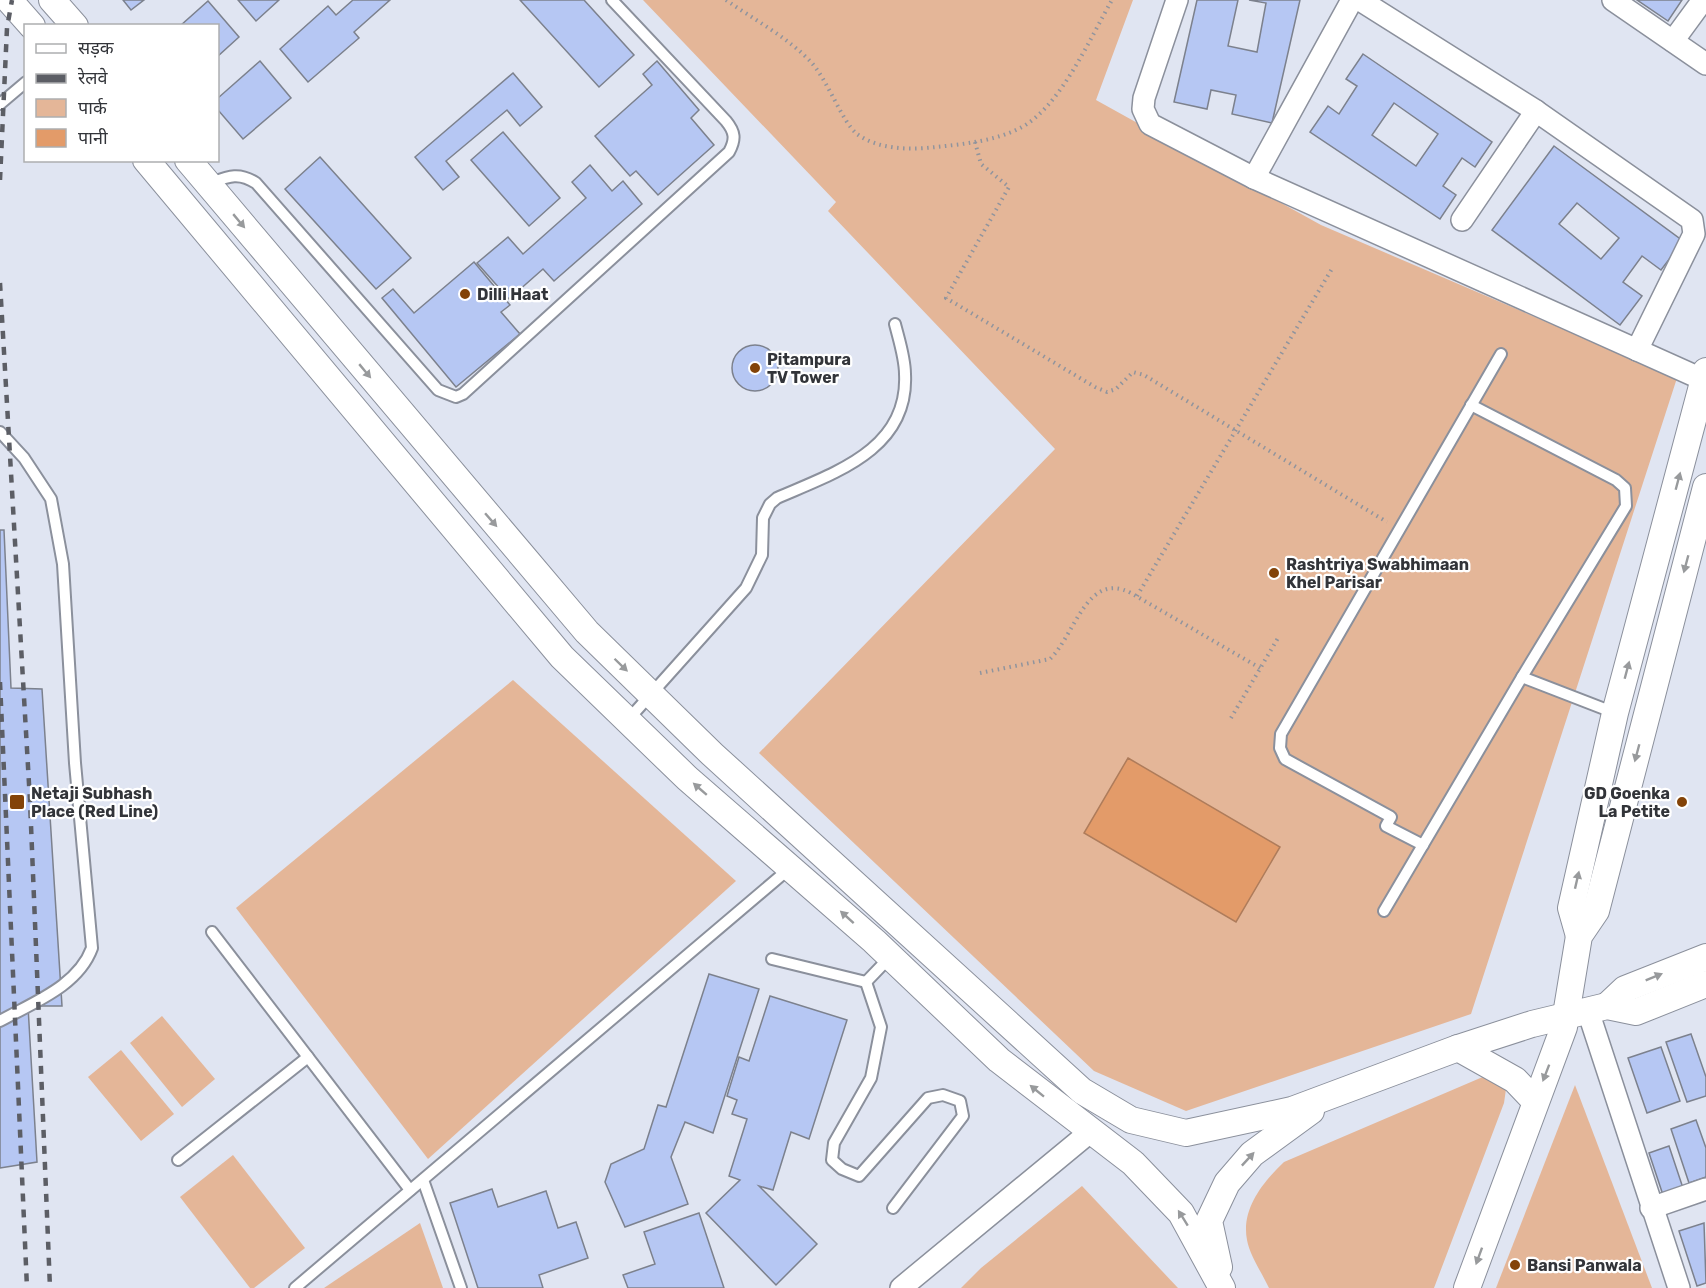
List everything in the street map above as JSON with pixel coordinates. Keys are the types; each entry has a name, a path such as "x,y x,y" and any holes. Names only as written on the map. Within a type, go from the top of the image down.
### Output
{"street":[{"path":"9,0 30,24"},
{"path":"52,0 73,24"},
{"path":"1177,0 1144,98 1145,117 1157,128 1254,178 1637,350 1705,375 1615,713 1571,908 1579,936 1586,1012 1679,1288"},
{"path":"1254,178 1352,0"},
{"path":"1360,0 1536,111 1692,220 1694,234 1637,350"},
{"path":"1613,0 1706,64"},
{"path":"1673,41 1702,0"},
{"path":"1462,219 1536,111"},
{"path":"148,162 429,501 562,657 687,778 882,949 999,1060 1133,1163 1181,1213 1223,1288"},
{"path":"190,162 587,632 712,754 1082,1091 1131,1120 1186,1133 1292,1110 1458,1048 1532,1024 1586,1012 1636,1012 1706,984"},
{"path":"429,501 455,478"},
{"path":"1579,936 1596,911 1706,487"},
{"path":"882,949 893,919"},
{"path":"1467,1288 1563,1027 1625,989 1706,957"},
{"path":"1458,1048 1515,1080 1535,1101"},
{"path":"1223,1288 1209,1221 1227,1183 1252,1154 1331,1096"},
{"path":"901,1288 1090,1132"},
{"path":"1651,1208 1706,1189"}],"lane":[{"path":"208,184 234,174 247,177 256,183 438,390 456,397 464,394 729,152 734,141 733,130 726,121 612,0"},
{"path":"0,104 24,84"},
{"path":"627,721 652,696 746,588 762,555 763,518 770,504 777,498 858,462 890,430 903,404 905,373 895,324"},
{"path":"1423,846 1386,826 1391,817 1286,759 1280,748 1281,734 1501,354"},
{"path":"1384,911 1522,676 1626,506 1627,497 1624,488 1616,480 1471,405"},
{"path":"0,432 24,458 51,500 63,564 75,764 92,948 86,963 73,979 0,1021"},
{"path":"1522,676 1615,713"},
{"path":"295,1288 791,868"},
{"path":"212,932 410,1190"},
{"path":"882,949 866,982 881,1027 871,1078 834,1143 832,1160 842,1169 858,1176 928,1098 943,1095 960,1101 963,1116 894,1208"},
{"path":"772,959 866,982"},
{"path":"178,1160 308,1057"},
{"path":"423,1180 461,1288"}],"path":[{"path":"726,0 810,61 826,83 849,125 861,137 892,147 925,148 975,142 1021,128 1042,111 1060,89 1112,0"},
{"path":"975,142 981,164 1009,187 946,298 1107,392 1116,388 1133,372 1144,375 1400,530"},
{"path":"1137,596 1333,267"},
{"path":"980,674 1050,659 1090,599 1100,590 1122,588 1260,668"},
{"path":"1231,718 1278,638"}],"green space":[{"name":"Rashtriya Swabhimaan Khel Parisar","path":"643,0 1133,0 1096,100 1321,225 1677,378 1471,1014 1186,1111 1094,1071 759,753 1055,449 828,211 836,202"},
{"path":"513,680 736,881 428,1159 236,908"},
{"path":"162,1016 215,1079 182,1107 130,1043"},
{"path":"121,1050 174,1114 141,1141 88,1077"},
{"path":"1492,1073 1507,1082 1504,1103 1434,1288 1269,1288 1253,1258 1247,1240 1247,1218 1261,1187 1284,1162"},
{"path":"1575,1085 1652,1288 1496,1288"},
{"path":"233,1155 305,1248 254,1288 250,1288 180,1197"},
{"path":"1082,1186 1178,1288 961,1288 981,1268"},
{"path":"420,1223 443,1288 324,1288"}],"water":[{"path":"1128,758 1280,847 1236,922 1084,833"}],"building":[{"path":"123,0 144,0 131,10"},
{"path":"238,0 279,0 256,21"},
{"path":"353,0 390,0 354,32 359,38 308,82 280,49 328,6 336,15"},
{"path":"520,0 584,0 634,55 599,87"},
{"path":"1197,0 1238,0 1228,46 1257,52 1266,3 1249,0 1300,0 1272,123 1232,114 1236,95 1211,90 1207,109 1174,102"},
{"path":"1637,0 1682,0 1668,21"},
{"path":"208,1 239,37 219,55 219,24 182,24"},
{"path":"1363,54 1492,142 1475,167 1462,158 1443,186 1456,195 1440,219 1310,132 1328,106 1339,114 1357,86 1346,79","holes":["1394,103 1438,134 1416,166 1372,135"]},
{"path":"260,61 291,98 243,139 219,111 219,97"},
{"path":"657,61 699,110 691,118 714,145 658,195 636,171 630,176 595,136 652,85 643,74"},
{"path":"513,73 542,107 520,126 507,110 446,161 459,177 443,190 415,157"},
{"path":"503,132 560,198 529,226 471,160"},
{"path":"1554,146 1683,241 1661,270 1642,256 1623,282 1642,296 1620,325 1492,230","holes":["1577,203 1619,238 1601,259 1559,224"]},
{"path":"320,157 411,258 376,289 285,189"},
{"path":"590,165 612,191 623,181 642,204 554,281 543,269 509,299 477,263 508,237 523,254 586,198 572,182"},
{"path":"474,262 510,305 501,312 520,334 456,387 382,298 393,289 414,313"},
{"name":"Pitampura TV Tower","path":"755,345 771,352 778,368 771,384 755,391 739,384 732,368 739,352"},
{"name":"Netaji Subhash Place (Red Line)","path":"0,530 4,530 11,688 42,689 62,1006 28,1006 37,1162 0,1168"},
{"path":"709,974 759,989 713,1133 685,1122 671,1157 688,1204 625,1227 605,1182 611,1164 644,1149 658,1105 666,1107"},
{"path":"770,996 847,1020 809,1139 791,1132 773,1190 759,1186 817,1244 776,1285 706,1213 740,1180 729,1176 747,1119 732,1114 737,1100 727,1096 739,1057 749,1061"},
{"path":"1691,1034 1706,1077 1706,1096 1687,1102 1666,1042"},
{"path":"1661,1047 1680,1101 1647,1113 1628,1058"},
{"path":"1696,1120 1706,1148 1706,1177 1689,1183 1671,1129"},
{"path":"1669,1146 1683,1188 1663,1195 1649,1153"},
{"path":"492,1189 498,1207 546,1191 558,1228 576,1222 588,1258 539,1275 543,1288 478,1288 450,1203"},
{"path":"699,1213 724,1288 628,1288 623,1275 655,1264 644,1232"},
{"path":"1704,1223 1706,1283 1697,1286 1679,1231"}],"railway":[{"path":"0,180 7,28 12,0"},
{"path":"0,283 30,801 50,1288"},
{"path":"0,682 27,1288"}],"place":[{"name":"Dilli Haat","path":"465,294"},
{"name":"Pitampura TV Tower","path":"755,368"},
{"name":"Rashtriya Swabhimaan Khel Parisar","path":"1274,573"},
{"name":"Netaji Subhash Place (Red Line)","path":"17,802"},
{"name":"GD Goenka La Petite","path":"1682,802"},
{"name":"Bansi Panwala","path":"1515,1265"}]}
